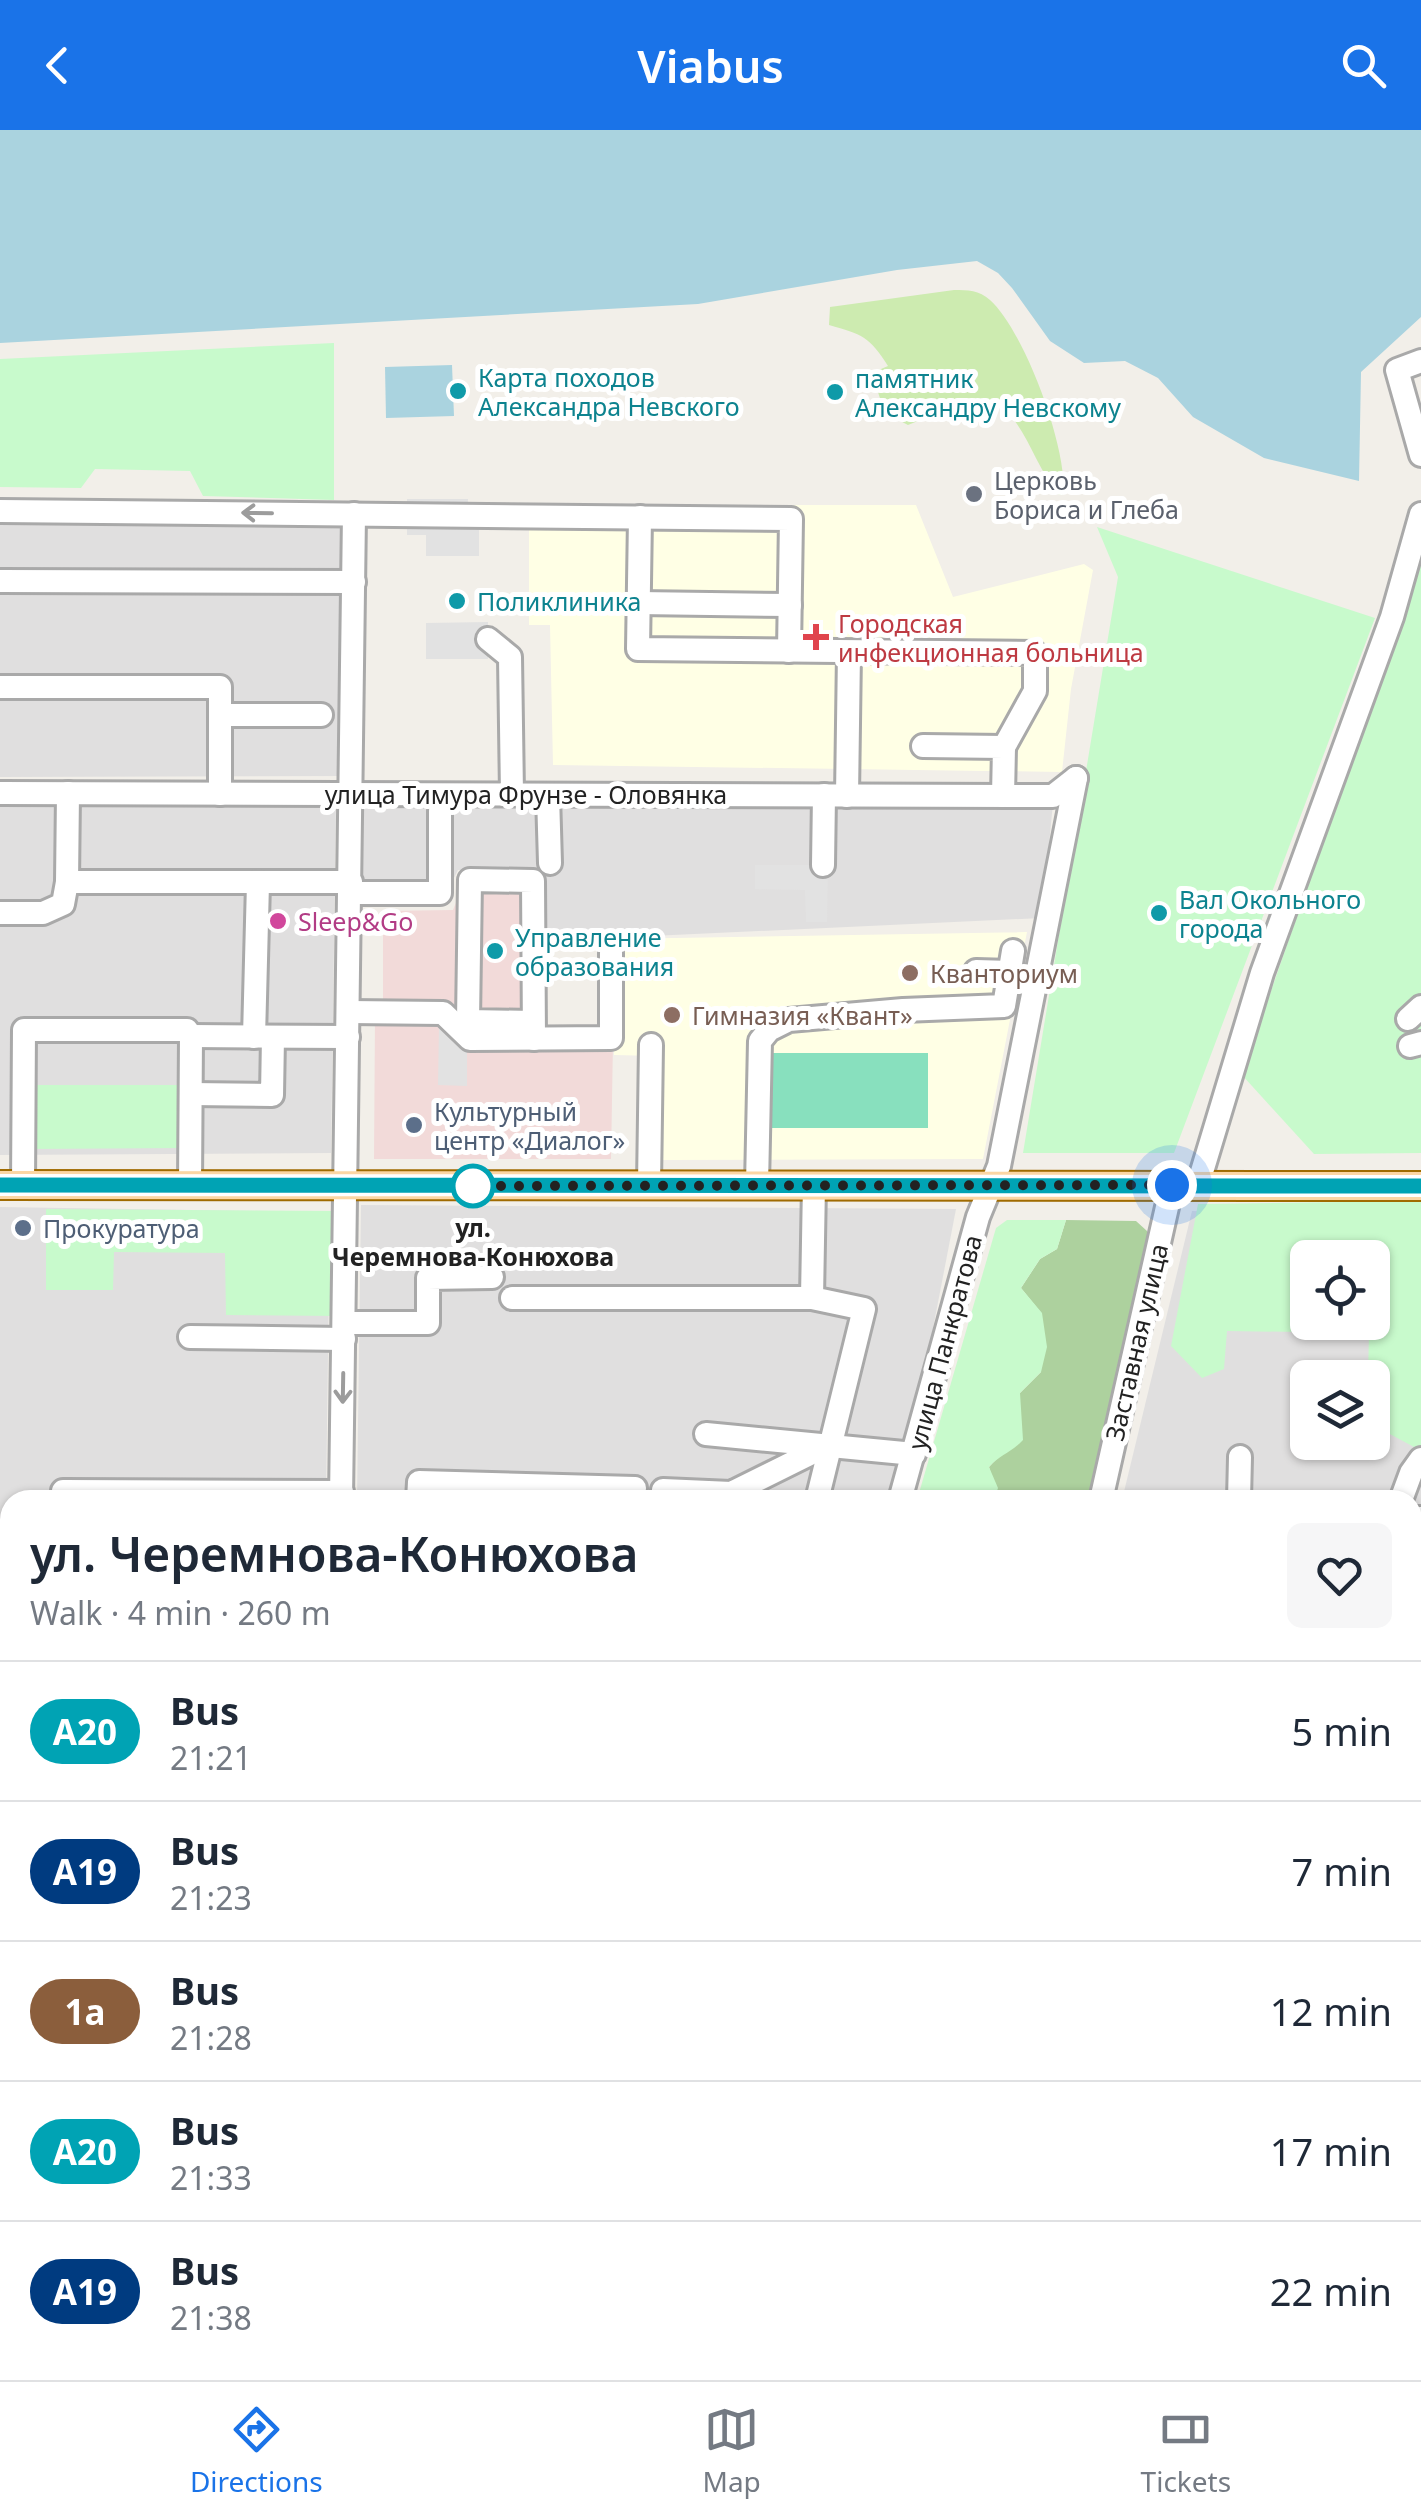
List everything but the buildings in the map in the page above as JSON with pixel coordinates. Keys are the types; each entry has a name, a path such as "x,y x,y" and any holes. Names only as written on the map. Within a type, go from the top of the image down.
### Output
{"main road":[{"path":"11,1185 1421,1186"}],"street":[{"path":"1421,361 1397,370 1421,455"},
{"path":"0,510 791,519 789,651"},
{"path":"342,1490 354,514"},
{"name":"Заставная улица","path":"1103,1490 1185,1185 1392,616 1421,514"},
{"path":"640,517 638,649 1036,653 1035,691 1004,747 1003,796"},
{"path":"0,582 354,582"},
{"path":"638,603 790,605"},
{"path":"488,639 510,657 512,794"},
{"path":"823,866 836,795 849,652"},
{"path":"0,687 220,687 220,794"},
{"path":"220,715 321,715"},
{"path":"923,746 1004,747"},
{"path":"1076,778 1064,834 1063,813 1053,796 1076,778"},
{"name":"улица Тимура Фрунзе - Оловянка","path":"0,793 1053,796"},
{"path":"0,913 44,913 57,909 66,897 68,793"},
{"path":"548,794 550,863"},
{"path":"67,882 258,882 440,893 440,811"},
{"name":"улица Панкратова","path":"903,1490 978,1217 999,1166 1064,834"},
{"path":"533,1030 533,881 470,880 468,1022 533,1030 610,1038 611,953"},
{"path":"191,1094 272,1095 264,1036 258,882"},
{"path":"757,1184 760,1041 768,1030 789,1020 1004,1006 1012,962 976,971"},
{"path":"349,1012 443,1013 470,1039 533,1030"},
{"path":"11,1185 12,1091 24,1030 187,1030 190,1186"},
{"path":"190,1036 348,1037"},
{"path":"649,1185 651,1044"},
{"path":"812,1298 814,1184"},
{"path":"190,1336 344,1331 428,1323 428,1278 492,1277"},
{"path":"512,1298 812,1298 864,1309 819,1490"},
{"path":"706,1434 914,1454"},
{"path":"737,1490 829,1444"},
{"path":"1238,1490 1240,1457"},
{"path":"1405,1490 1421,1459"},
{"path":"419,1490 419,1482 635,1488"}],"shaded area":[{"path":"407,499 468,499 467,520 479,521 479,556 426,556 426,535 407,535"},
{"name":"Городская инфекционная больница","path":"529,505 916,505 953,597 1084,564 1093,570 1071,689 1062,772 553,765 550,625 529,625"},
{"path":"0,519 343,522 343,776 0,777"},
{"path":"488,622 488,659 426,659 426,623"},
{"path":"1053,803 1042,918 544,941 541,871 458,870 443,899 362,902 362,804"},
{"path":"336,804 331,1153 0,1155 0,805"},
{"path":"755,865 828,865 827,922 806,922 805,890 755,889"},
{"path":"466,878 535,878 536,1029 383,1006 383,911 453,910"},
{"path":"1027,932 983,1159 654,1160 655,1056 614,1055 614,939"},
{"path":"375,1017 613,1041 611,1159 374,1159"},
{"path":"439,1026 467,1047 467,1086 438,1085"},
{"path":"361,1205 956,1209 919,1401 893,1490 357,1490"},
{"path":"0,1207 330,1212 326,1490 0,1490"},
{"path":"1192,1211 1421,1215 1421,1490 1124,1490"}],"green space":[{"path":"954,290 973,291 986,297 1017,337 1052,422 1063,495 1050,484 1017,424 998,402 967,401 908,425 892,415 880,398 874,372 888,366 876,349 857,334 829,325 830,307"},
{"path":"334,343 334,500 203,496 190,471 95,469 81,488 0,487 0,359"},
{"path":"1097,527 1375,618 1174,1153 1023,1153 1118,577"},
{"path":"1421,557 1421,1153 1314,1154 1242,1075"},
{"path":"771,1053 928,1053 928,1128 771,1128"},
{"path":"29,1085 183,1085 183,1148 30,1149"},
{"path":"1421,1201 1421,1445 1414,1447 1390,1434 1390,1360 1368,1360 1369,1340 1390,1340 1390,1240 1290,1240 1290,1332 1227,1331 1224,1369 1202,1378 1171,1346 1198,1204"},
{"path":"46,1209 340,1211 339,1316 226,1315 225,1253 114,1252 113,1290 46,1290"},
{"path":"1007,1220 1066,1220 1057,1249 1040,1259 1021,1288 1042,1313 1047,1347 1041,1372 1020,1393 1023,1440 989,1467 997,1490 920,1490 996,1228"},
{"path":"1066,1220 1136,1221 1147,1231 1150,1243 1091,1490 996,1490 989,1467 1004,1451 1020,1393 1041,1372 1042,1314 1021,1288 1040,1259 1057,1249"}],"water":[{"path":"0,130 1421,130 1421,317 1361,372 1359,481 1264,458 1193,417 1158,378 1125,361 1084,363 1050,341 1012,288 998,273 977,261 897,270 698,304 0,343"},
{"path":"452,365 454,416 386,418 385,367"}],"bus line":[{"name":"А20","path":"0,1185 1421,1186"}],"place":[{"name":"Карта походов Александра Невского","path":"458,391"},
{"name":"памятник Александру Невскому","path":"835,392"},
{"name":"Церковь Бориса и Глеба","path":"974,494"},
{"name":"Поликлиника","path":"457,601"},
{"name":"Городская инфекционная больница","path":"816,637"},
{"name":"Вал Окольного города","path":"1159,913"},
{"name":"Sleep&Go","path":"278,921"},
{"name":"Управление образования","path":"495,951"},
{"name":"Кванториум","path":"910,973"},
{"name":"Гимназия «Квант»","path":"672,1015"},
{"name":"Культурный центр «Диалог»","path":"414,1125"},
{"name":"ул. Черемнова-Конюхова","path":"473,1186"},
{"name":"Прокуратура","path":"23,1228"}],"route":[{"path":"473,1186 460,1186 1172,1185"}]}
